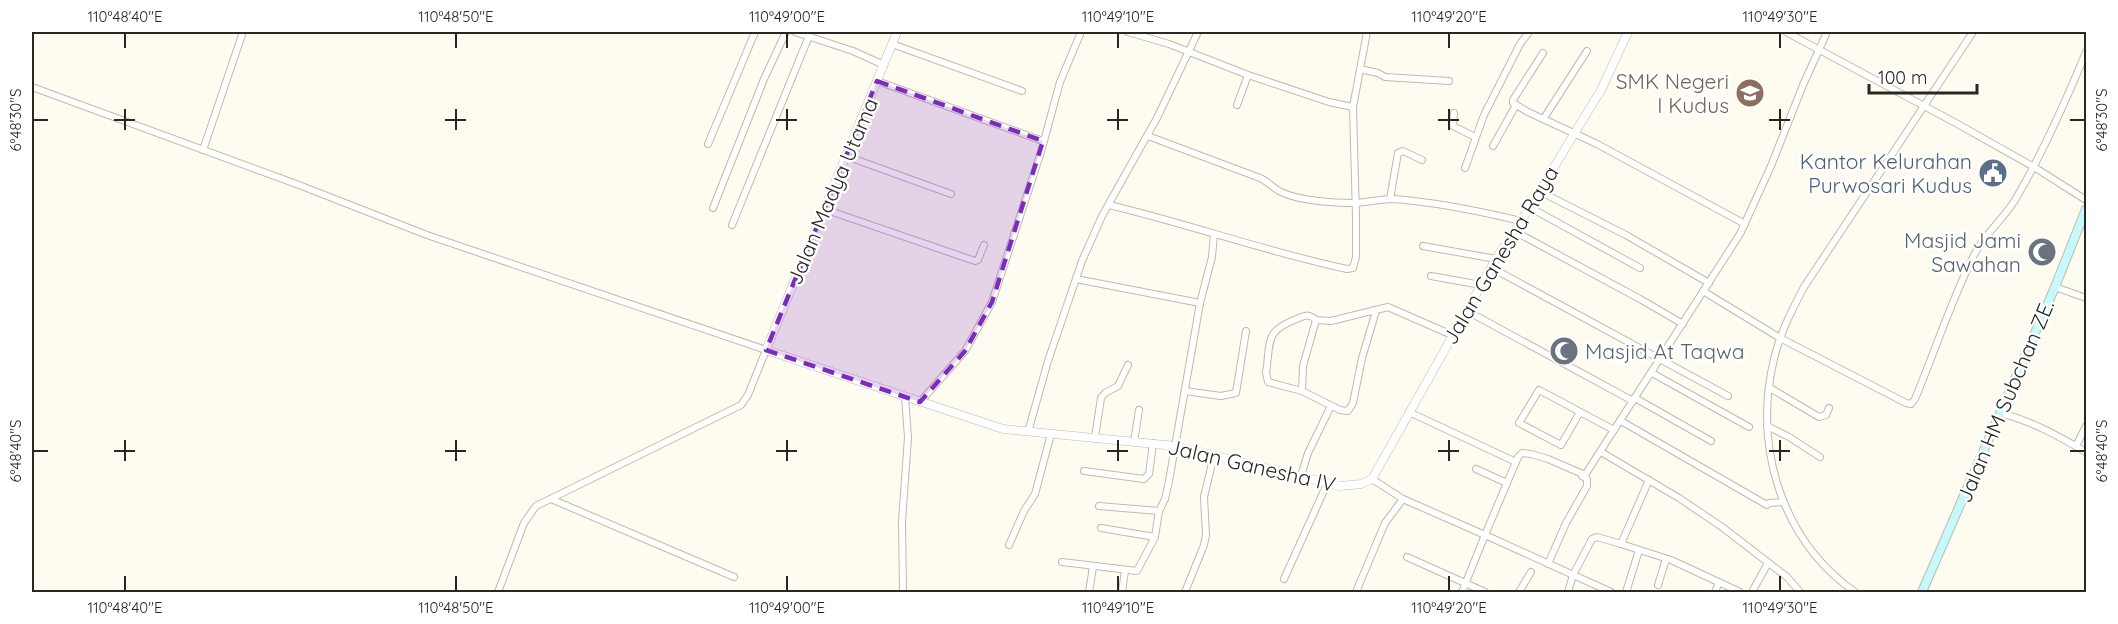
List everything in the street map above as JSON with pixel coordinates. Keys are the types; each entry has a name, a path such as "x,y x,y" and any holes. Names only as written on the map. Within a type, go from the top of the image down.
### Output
{"main road":[{"name":"Jalan HM Subchan ZE.","path":"1922,592 2055,287 2086,209"}],"street":[{"path":"203,150 243,32"},
{"path":"708,144 755,32"},
{"path":"713,208 764,79 786,32"},
{"path":"795,32 853,51 884,65"},
{"name":"Jalan Madya Utama","path":"766,350 897,32"},
{"path":"920,402 965,351 992,302 1038,139 1082,32"},
{"path":"1128,32 1248,75 1329,102 1353,107"},
{"path":"1028,432 1048,361 1084,255 1148,136 1198,32"},
{"path":"1109,205 1270,248 1306,261 1352,269 1356,256 1353,107 1367,32"},
{"path":"1465,168 1484,115 1520,44 1529,32"},
{"name":"Jalan Ganesha Raya","path":"1372,479 1496,259 1601,90 1628,32"},
{"path":"1786,32 1954,122 2034,167 2086,200"},
{"path":"1582,476 1586,474 1622,421 1745,224 1827,32"},
{"path":"1855,592 1831,574 1808,549 1783,502 1770,454 1767,426 1774,358 1785,323 1804,287 1973,32"},
{"path":"732,225 809,36"},
{"path":"892,44 1022,91"},
{"path":"1544,118 1587,51"},
{"path":"1703,291 1780,338 1911,404 1974,255 1990,230 2008,210 2049,140 2086,52"},
{"path":"1543,53 1513,100 1516,105 1574,133 1745,224"},
{"path":"1360,69 1386,77 1449,81"},
{"path":"1237,105 1248,75"},
{"path":"877,81 1038,139"},
{"path":"32,87 299,184 427,235 766,350 741,405 536,506 524,523 498,592"},
{"path":"1493,146 1516,105"},
{"path":"1454,113 1453,126 1475,137"},
{"path":"1148,136 1260,178 1279,191 1311,200 1356,203 1390,199 1457,207 1521,221"},
{"path":"1390,199 1398,153 1403,151 1422,160"},
{"path":"846,156 951,194"},
{"path":"1539,191 1626,236 1709,283"},
{"path":"1529,207 1640,268"},
{"path":"824,209 975,261 978,260 984,245"},
{"path":"1514,231 1640,298 1683,324"},
{"path":"1062,562 1125,571 1139,570 1155,537 1159,511 1165,499 1200,303 1210,267 1215,234"},
{"path":"1423,246 1496,259"},
{"path":"1492,268 1728,396"},
{"path":"1431,276 1481,285"},
{"path":"1076,279 1200,303"},
{"path":"2055,287 2086,298"},
{"path":"1376,311 1351,407 1345,411 1302,391 1268,382 1266,373 1272,333 1277,328 1304,315 1327,322 1376,311 1392,308 1452,335"},
{"path":"1467,311 1711,441"},
{"path":"1302,391 1303,366 1316,320"},
{"path":"1185,391 1221,396 1235,394 1246,331"},
{"name":"Jalan Ganesha IV","path":"766,350 1003,429 1175,446 1327,484 1351,486 1372,479"},
{"path":"1095,437 1101,398 1120,383 1128,364"},
{"path":"1652,373 1749,427"},
{"path":"1770,388 1819,417 1826,415 1830,408"},
{"path":"1580,412 1561,445 1519,423 1539,390 1614,430"},
{"path":"903,592 902,521 908,437 905,397"},
{"path":"1301,476 1308,453 1332,406"},
{"path":"1134,442 1139,410"},
{"path":"1409,412 1516,462"},
{"path":"2000,413 2026,420 2086,452"},
{"path":"1622,421 1767,505 1783,502"},
{"path":"1767,426 1820,457"},
{"path":"2076,446 2086,426"},
{"path":"1009,545 1024,511 1035,494 1052,434"},
{"path":"1084,471 1144,479 1149,474 1153,443"},
{"path":"1601,452 1722,527 1787,577 1800,592"},
{"path":"1462,592 1516,462 1522,453 1548,459 1587,479 1587,486 1566,523 1548,564"},
{"path":"1185,592 1204,545 1206,535 1204,497 1214,455"},
{"path":"1476,469 1507,483"},
{"path":"1372,479 1403,499 1611,592"},
{"path":"1621,544 1649,480"},
{"path":"1284,579 1327,484"},
{"path":"551,499 734,577"},
{"path":"1358,592 1386,523 1403,499"},
{"path":"1099,506 1159,511"},
{"path":"1101,528 1155,537"},
{"path":"1568,592 1573,575 1594,538 1600,537 1666,559 1740,592"},
{"path":"1626,592 1639,550"},
{"path":"1407,557 1485,592"},
{"path":"1658,585 1666,559"},
{"path":"1752,592 1768,563"},
{"path":"1089,592 1093,567"},
{"path":"1122,592 1125,571"},
{"path":"1519,592 1532,572"},
{"path":"1715,592 1719,582"}],"highlighted area":[{"path":"877,81 1043,141 992,302 965,351 920,402 766,350"}],"place":[{"name":"SMK Negeri I Kudus","path":"1750,93"},
{"name":"Kantor Kelurahan Purwosari Kudus","path":"1993,173"},
{"name":"Masjid Jami Sawahan","path":"2042,252"},
{"name":"Masjid At Taqwa","path":"1564,351"}]}
